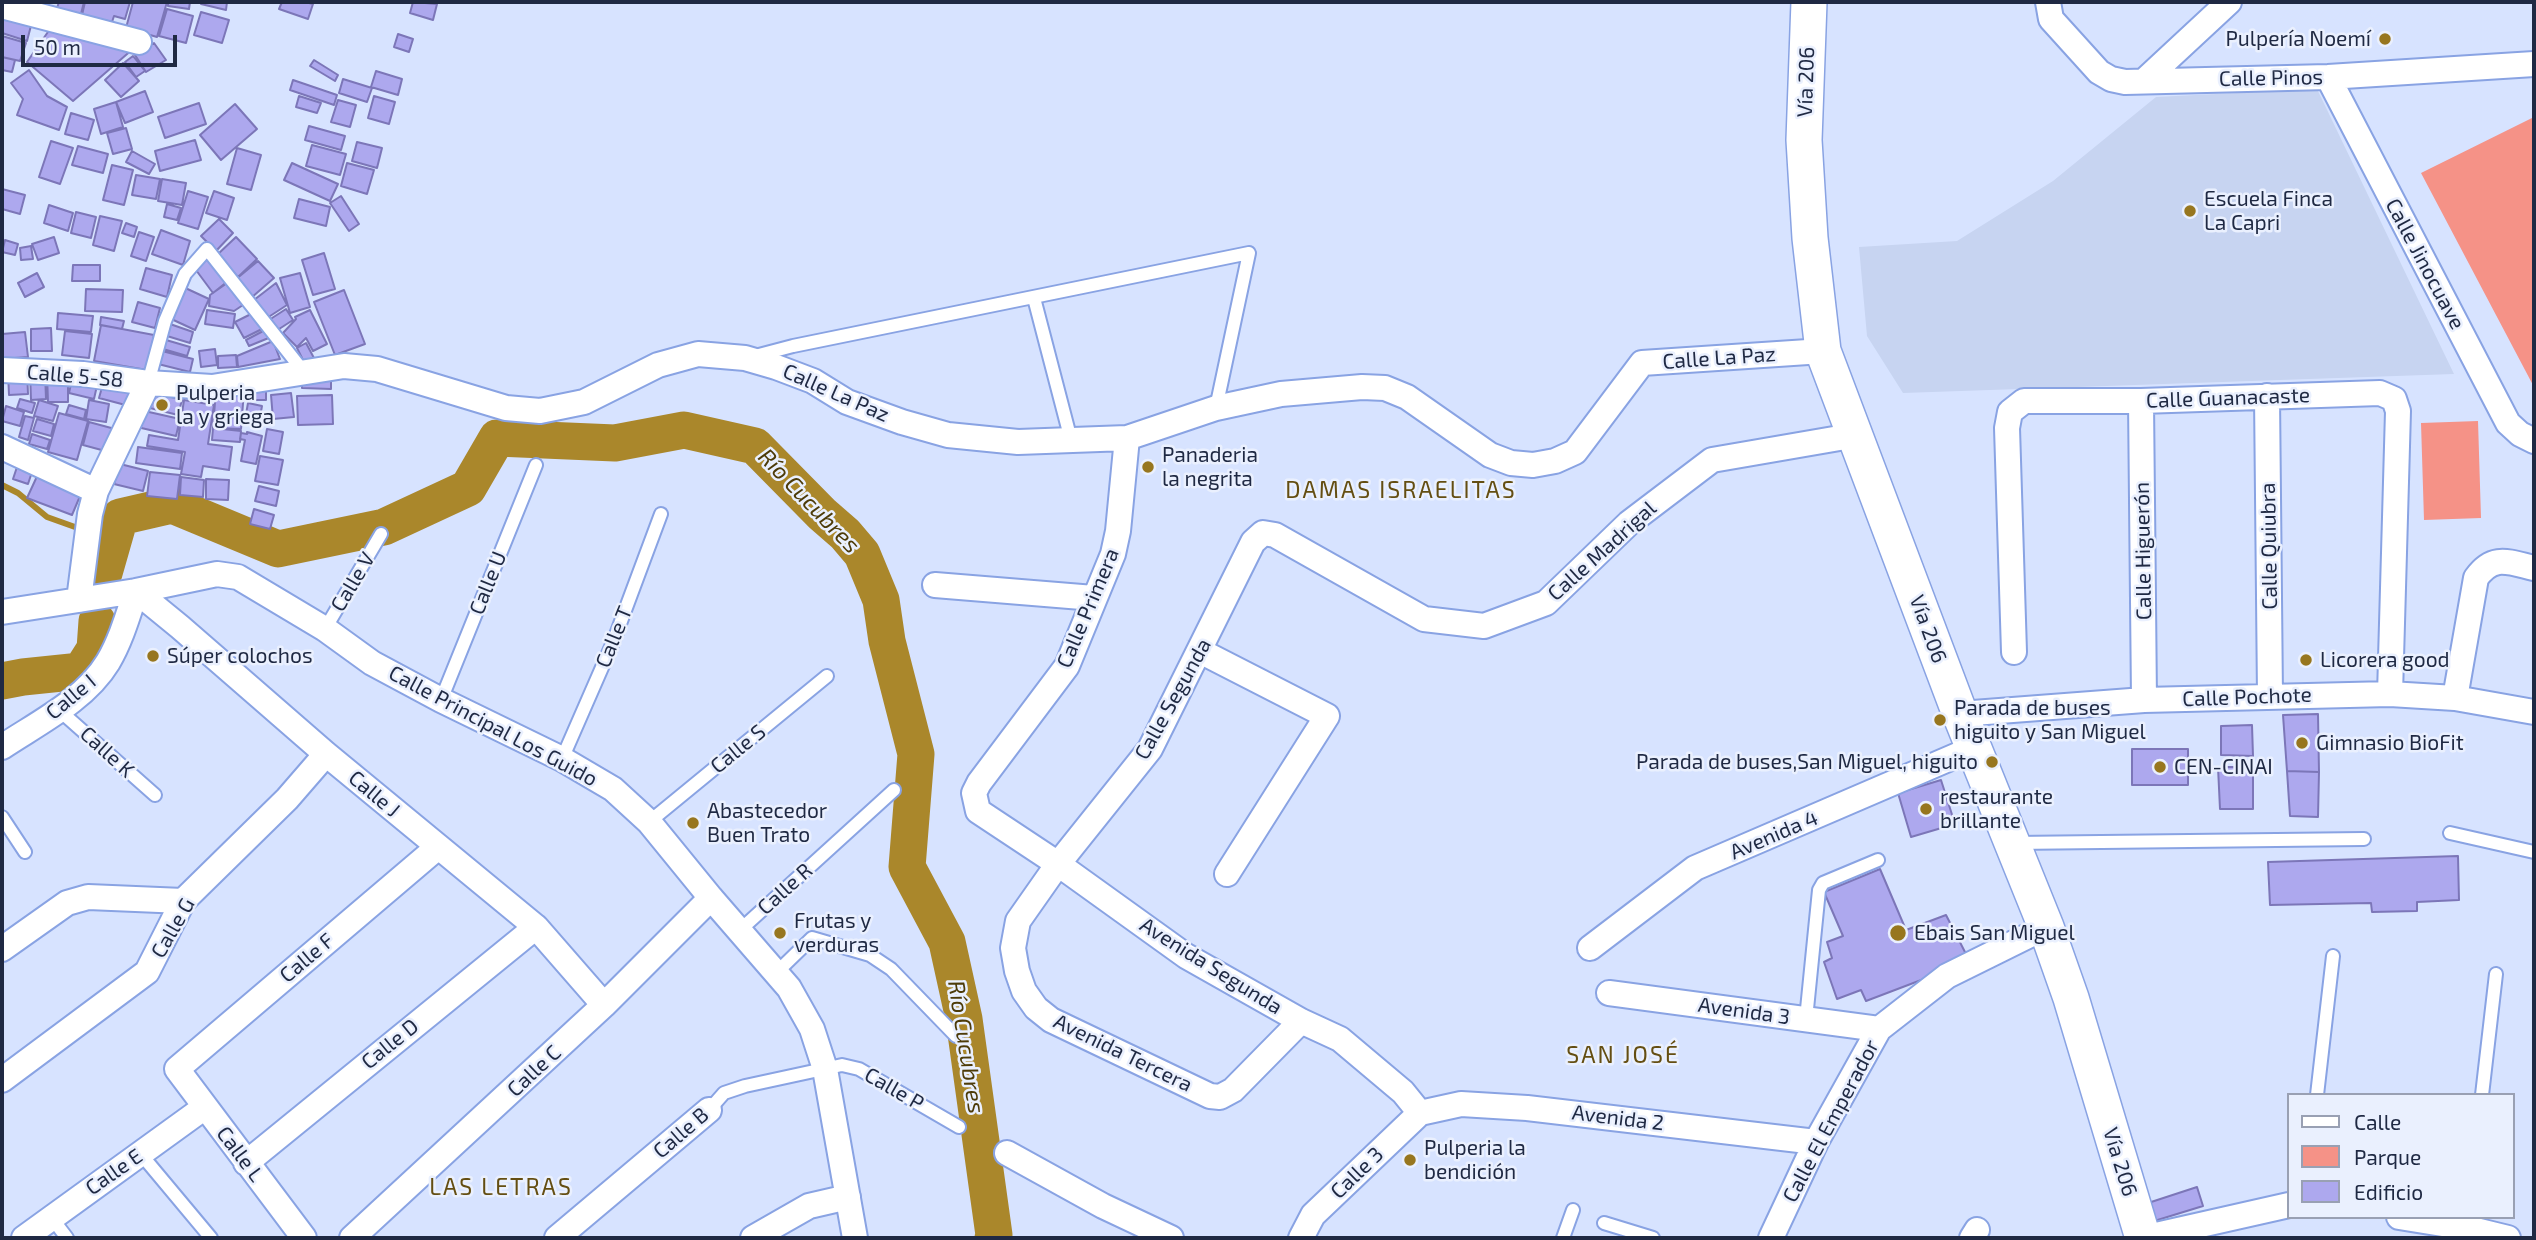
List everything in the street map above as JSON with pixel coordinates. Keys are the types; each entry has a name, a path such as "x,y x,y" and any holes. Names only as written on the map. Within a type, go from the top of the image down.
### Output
{"main road":[{"name":"Vía 206","path":"1810,2 1804,140 1810,238 1823,351 1857,435 1959,714 2046,927 2071,998 2143,1238"}],"street":[{"name":"Calle Pinos","path":"2048,2 2051,19 2099,72 2111,79 2125,82 2328,77 2534,64"},
{"path":"2145,80 2229,2"},
{"path":"2,6 139,42"},
{"name":"Calle Jinocuave","path":"2328,77 2508,423 2519,434 2534,441"},
{"name":"Calle La Paz","path":"148,383 219,386 344,366 377,369 506,408 540,411 584,402 658,365 698,354 745,358 776,367 813,381 847,402 948,435 1018,442 1127,438 1216,408 1281,394 1363,387 1385,388 1407,397 1490,455 1511,463 1533,465 1555,461 1574,452 1642,363 1823,351"},
{"name":"Calle 5-S8","path":"2,370 83,374 148,383"},
{"path":"79,600 90,514 96,491 148,383"},
{"name":"Calle Guanacaste","path":"2014,652 2007,428 2010,412 2024,401 2141,401 2380,393 2394,400 2398,411 2390,694"},
{"name":"Calle Quiubra","path":"2267,396 2270,695"},
{"name":"Calle Higuerón","path":"2141,401 2144,700"},
{"name":"Calle Madrigal","path":"1275,536 1424,619 1484,626 1546,603 1629,523 1712,460 1857,435"},
{"name":"Calle Primera","path":"974,793 1067,666 1113,554 1118,531 1127,438"},
{"path":"2,447 96,491"},
{"name":"Calle Segunda","path":"1058,864 1150,749 1253,542 1263,533 1275,536"},
{"path":"2455,698 2476,578 2485,566 2494,561 2534,568"},
{"name":"Calle Principal Los Guido","path":"2,612 136,591 218,574 238,577 325,629 372,663 562,759 612,789 649,822 789,988 812,1029 825,1069 855,1238"},
{"path":"935,585 1094,598"},
{"name":"Calle I","path":"2,747 59,710 94,680 107,663 122,634 136,591"},
{"name":"Calle J","path":"136,591 326,754 536,927 604,1006"},
{"path":"1200,651 1328,716 1227,874"},
{"name":"Calle Pochote","path":"1959,714 2144,700 2390,694 2455,698 2534,712"},
{"name":"Avenida 4","path":"1590,948 1695,868 1974,748"},
{"name":"Calle G","path":"2,1080 148,972 183,901 287,799 326,754"},
{"name":"Avenida Segunda","path":"974,793 978,811 1058,864 1186,956 1301,1021 1340,1039 1403,1092 1420,1113"},
{"name":"Calle F","path":"177,1069 438,847"},
{"name":"Avenida Tercera","path":"1058,864 1018,921 1013,948 1024,991 1036,1008 1051,1020 1210,1096 1220,1097 1233,1090 1301,1021"},
{"path":"2,949 67,903 88,897 183,901"},
{"name":"Calle C","path":"352,1238 604,1006 711,898"},
{"name":"Calle D","path":"246,1163 536,927"},
{"name":"Calle El Emperador","path":"1771,1238 1816,1142 1879,1029 1947,976 2046,927"},
{"name":"Avenida 3","path":"1609,993 1879,1029"},
{"name":"Calle L","path":"177,1069 304,1238"},
{"name":"Avenida 2","path":"1420,1113 1461,1104 1527,1108 1816,1142"},
{"name":"Calle E","path":"24,1238 205,1107"},
{"name":"Calle B","path":"557,1238 709,1110"},
{"name":"Calle 3","path":"1301,1238 1313,1215 1420,1113"},
{"path":"1007,1153 1103,1206 1171,1238"},
{"path":"753,1238 809,1206 848,1197"},
{"path":"2143,1238 2288,1205"},
{"path":"2422,1219 2468,1223 2508,1238"}],"lane":[{"path":"148,383 165,321 185,275 207,249 303,372"},
{"path":"745,358 1249,253 1216,408"},
{"path":"1034,298 1071,440"},
{"name":"Calle U","path":"441,700 536,465"},
{"name":"Calle T","path":"562,759 614,640 661,514"},
{"name":"Calle V","path":"325,629 381,534"},
{"name":"Calle S","path":"649,822 827,676"},
{"name":"Calle K","path":"59,710 155,795"},
{"name":"Calle R","path":"739,931 894,790"},
{"path":"2,817 25,852"},
{"path":"2450,833 2534,852"},
{"path":"2012,843 2364,839"},
{"path":"1806,1019 1819,890 1823,883 1878,860"},
{"path":"776,973 812,938 870,955 891,969 956,1036"},
{"path":"2317,1093 2333,956"},
{"path":"2482,1093 2496,974"},
{"name":"Calle P","path":"825,1069 842,1065 859,1069 959,1127"},
{"name":"Calle B","path":"709,1110 724,1093 825,1069"},
{"path":"141,1153 211,1238"},
{"path":"1563,1238 1573,1210"},
{"path":"51,1217 67,1238"},
{"path":"1604,1223 1653,1238"}],"shaded area":[{"name":"Escuela Finca La Capri","path":"2317,89 2454,374 1903,393 1867,336 1859,247 1957,241 2053,181 2156,97"}],"green space":[{"path":"2534,117 2534,387 2421,173"},
{"path":"2478,421 2481,518 2424,520 2421,423"}],"building":[{"path":"59,2 84,2 81,14 57,8"},
{"path":"85,2 130,2 125,19 114,16 112,22 82,15"},
{"path":"133,2 167,2 157,37 126,28"},
{"path":"168,2 190,2 189,9 168,6"},
{"path":"227,2 226,10 201,4"},
{"path":"282,2 313,4 308,19 279,9"},
{"path":"413,2 437,4 433,20 410,13"},
{"path":"2,9 33,18 27,41 2,33"},
{"path":"167,9 193,16 186,43 159,36"},
{"path":"201,12 229,20 222,43 194,35"},
{"path":"50,29 134,48 73,101 27,62"},
{"path":"398,34 413,39 409,52 394,47"},
{"path":"2,36 26,43 20,61 2,57"},
{"path":"154,43 166,60 146,72 135,55"},
{"path":"133,56 145,71 136,77 125,62"},
{"path":"2,57 15,60 12,72 2,70"},
{"path":"314,60 338,75 335,81 310,66"},
{"path":"123,63 139,81 121,97 105,80"},
{"path":"29,70 47,96 67,107 59,130 17,115 23,99 11,83"},
{"path":"376,71 402,79 398,95 371,87"},
{"path":"343,79 372,88 367,102 339,93"},
{"path":"293,80 337,95 334,105 290,90"},
{"path":"145,91 153,112 125,123 116,102"},
{"path":"299,96 321,103 317,113 296,107"},
{"path":"374,96 395,102 389,124 368,118"},
{"path":"338,100 356,105 350,127 331,122"},
{"path":"116,102 123,127 101,134 94,109"},
{"path":"199,103 206,124 165,138 158,117"},
{"path":"235,104 257,129 221,160 200,135"},
{"path":"71,113 94,120 88,140 65,134"},
{"path":"309,126 345,136 341,150 305,140"},
{"path":"126,128 132,149 113,154 107,133"},
{"path":"195,140 201,160 160,171 155,151"},
{"path":"51,141 73,148 60,184 39,177"},
{"path":"357,142 382,148 377,168 352,161"},
{"path":"312,145 346,154 340,175 306,166"},
{"path":"78,146 108,154 103,173 72,165"},
{"path":"237,148 261,155 251,190 227,184"},
{"path":"132,151 155,164 149,174 126,162"},
{"path":"292,163 338,184 330,201 284,180"},
{"path":"347,163 374,170 367,194 341,186"},
{"path":"112,165 133,170 124,205 103,200"},
{"path":"136,175 160,179 156,199 132,195"},
{"path":"162,179 186,183 182,205 158,201"},
{"path":"2,189 25,195 20,214 2,209"},
{"path":"188,191 208,197 198,229 178,223"},
{"path":"214,191 234,198 227,220 206,213"},
{"path":"341,196 359,224 349,231 330,203"},
{"path":"299,199 330,207 326,226 294,218"},
{"path":"167,204 181,208 177,220 164,217"},
{"path":"49,205 73,213 68,231 44,223"},
{"path":"76,212 96,217 91,238 71,233"},
{"path":"100,216 122,221 114,251 93,245"},
{"path":"219,219 233,233 216,251 201,236"},
{"path":"126,223 137,227 134,237 122,233"},
{"path":"161,230 190,241 183,265 152,254"},
{"path":"139,232 154,237 146,261 131,256"},
{"path":"54,237 59,253 38,260 32,244"},
{"path":"236,237 257,259 238,277 217,255"},
{"path":"5,240 18,244 15,255 2,252"},
{"path":"31,246 33,259 21,260 20,248"},
{"path":"324,253 335,289 313,295 302,260"},
{"path":"205,254 228,281 213,293 193,266"},
{"path":"258,261 274,278 251,298 235,280"},
{"path":"73,265 100,265 100,281 72,281"},
{"path":"146,268 172,275 167,297 140,289"},
{"path":"37,273 44,287 25,297 18,283"},
{"path":"300,273 310,307 290,313 280,278"},
{"path":"230,281 246,303 234,311 209,306 210,295"},
{"path":"276,283 287,305 267,318 254,300"},
{"path":"181,286 209,299 195,330 167,317"},
{"path":"86,289 123,290 122,312 85,311"},
{"path":"344,290 365,344 335,355 314,302"},
{"path":"138,302 160,308 155,328 132,322"},
{"path":"286,309 293,320 276,331 269,320"},
{"path":"207,310 235,314 233,328 205,324"},
{"path":"310,310 327,344 313,351 306,338 297,347 283,333 295,317"},
{"path":"255,312 264,328 244,338 235,322"},
{"path":"58,313 93,316 91,332 57,329"},
{"path":"101,317 124,321 122,329 100,325"},
{"path":"170,324 193,332 190,343 167,336"},
{"path":"101,325 154,335 147,370 94,361"},
{"path":"51,328 52,351 31,351 31,329"},
{"path":"267,329 271,337 249,346 246,340"},
{"path":"65,331 92,334 89,358 62,355"},
{"path":"25,332 28,357 2,359 2,334"},
{"path":"166,340 190,347 187,356 163,349"},
{"path":"273,341 280,359 238,367 237,356"},
{"path":"306,343 315,360 305,364 297,348"},
{"path":"215,349 217,365 201,367 199,351"},
{"path":"162,351 193,359 190,372 158,364"},
{"path":"236,355 237,367 218,368 218,356"},
{"path":"27,371 28,394 9,395 8,372"},
{"path":"30,372 45,372 46,399 31,400"},
{"path":"47,374 68,374 68,402 48,402"},
{"path":"73,375 98,381 94,399 69,393"},
{"path":"302,375 331,376 331,389 302,388"},
{"path":"104,380 138,389 133,407 99,398"},
{"path":"248,383 266,383 266,400 249,400"},
{"path":"216,390 244,390 242,417 214,415"},
{"path":"150,391 182,400 178,415 146,407"},
{"path":"291,393 294,417 273,419 271,395"},
{"path":"332,395 333,424 298,425 297,396"},
{"path":"20,399 35,403 32,413 17,408"},
{"path":"39,400 58,406 53,421 34,416"},
{"path":"89,400 109,404 106,422 86,419"},
{"path":"184,400 214,405 208,444 232,447 229,470 203,466 201,477 181,474 185,452 147,446 149,435 178,440"},
{"path":"248,403 262,406 260,417 246,414"},
{"path":"69,405 86,410 84,419 66,414"},
{"path":"6,406 24,412 20,426 2,421"},
{"path":"140,410 180,419 176,436 137,427"},
{"path":"59,413 88,421 77,460 48,452"},
{"path":"25,416 34,418 28,440 19,437"},
{"path":"214,416 242,418 241,429 213,428"},
{"path":"37,419 54,424 51,436 33,431"},
{"path":"89,422 115,429 109,452 83,445"},
{"path":"213,428 241,431 240,442 212,440"},
{"path":"267,429 283,432 279,454 263,451"},
{"path":"241,433 262,436 256,464 241,461 245,440 240,439"},
{"path":"32,434 50,440 47,449 29,444"},
{"path":"138,447 182,453 180,469 136,463"},
{"path":"260,456 283,460 278,485 255,481"},
{"path":"19,461 34,466 28,484 13,479"},
{"path":"120,464 148,471 143,491 114,484"},
{"path":"39,472 83,489 72,515 27,498"},
{"path":"150,472 180,475 177,499 147,496"},
{"path":"181,477 204,480 203,497 180,495"},
{"path":"206,479 229,480 228,500 206,499"},
{"path":"259,486 279,491 276,506 255,501"},
{"path":"254,509 274,515 270,529 250,524"},
{"name":"Gimnasio BioFit","path":"2318,714 2319,772 2287,771 2283,715"},
{"path":"2252,725 2253,756 2221,755 2221,726"},
{"name":"CEN-CINAI","path":"2132,749 2188,749 2188,785 2132,785"},
{"path":"2218,767 2253,767 2253,809 2220,809"},
{"path":"2287,771 2319,772 2318,817 2290,816"},
{"name":"restaurante brillante","path":"1941,780 1955,824 1911,837 1898,793"},
{"path":"2458,856 2459,900 2417,902 2417,911 2372,912 2371,903 2270,905 2268,862"},
{"name":"Ebais San Miguel","path":"1880,869 1906,930 1946,915 1966,954 1937,974 1866,1001 1861,990 1837,999 1824,962 1832,958 1827,942 1843,936 1824,892"},
{"path":"2197,1187 2203,1206 2151,1222 2145,1204"}],"waterway":[{"name":"Río Cucubres","path":"104,573 120,517 172,505 278,549 384,527 468,488 497,438 615,443 684,430 755,446 862,554 881,600 887,641 916,754 907,867 947,942 964,1019 993,1238"},
{"path":"2,485 18,493 47,517 75,527"},
{"path":"95,534 113,536"},
{"name":"Río Cucubres","path":"2,681 81,671 95,649 97,621"}],"place":[{"name":"Pulpería Noemí","path":"2385,39"},
{"name":"Escuela Finca La Capri","path":"2190,211"},
{"name":"Pulperia la y griega","path":"162,405"},
{"name":"Panaderia la negrita","path":"1148,467"},
{"name":"Súper colochos","path":"153,656"},
{"name":"Licorera good","path":"2306,660"},
{"name":"Parada de buses higuito y San Miguel","path":"1940,720"},
{"name":"Gimnasio BioFit","path":"2302,743"},
{"name":"Parada de buses,San Miguel, higuito","path":"1992,762"},
{"name":"CEN-CINAI","path":"2160,767"},
{"name":"restaurante brillante","path":"1926,809"},
{"name":"Abastecedor Buen Trato","path":"693,823"},
{"name":"Frutas y verduras","path":"780,933"},
{"name":"Ebais San Miguel","path":"1898,933"},
{"name":"Pulperia la bendición","path":"1410,1160"}],"district":[{"name":"DAMAS ISRAELITAS","path":"1401,490"},
{"name":"SAN JOSÉ","path":"1623,1055"},
{"name":"LAS LETRAS","path":"501,1187"}]}
